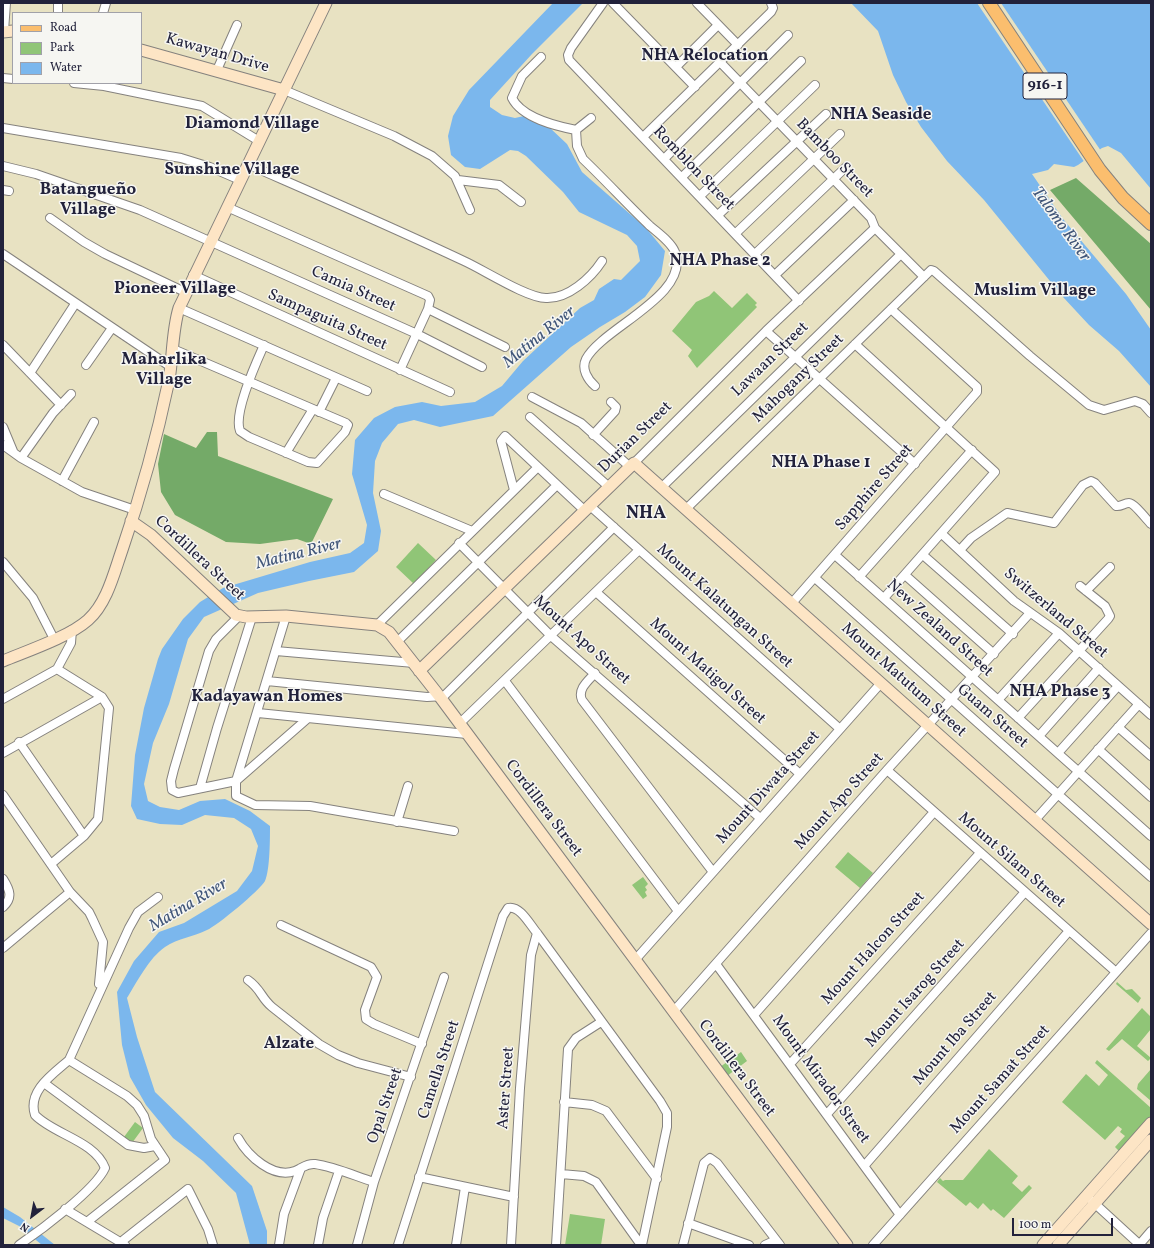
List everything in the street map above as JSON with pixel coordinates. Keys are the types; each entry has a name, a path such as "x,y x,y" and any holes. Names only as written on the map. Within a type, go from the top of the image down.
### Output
{"main road":[{"name":"916-1","path":"989,3 1100,170 1124,198 1151,224"}],"street":[{"path":"6,3 7,31"},
{"path":"3,661 72,630 87,621 99,607 117,565 133,516 160,418 171,367 179,308 185,292 326,3"},
{"name":"Romblon Street","path":"603,3 571,48 568,58 799,301"},
{"path":"613,3 695,86"},
{"path":"697,3 738,45"},
{"path":"643,137 771,12 772,6"},
{"path":"217,70 238,25"},
{"path":"676,67 718,25"},
{"path":"664,158 788,35"},
{"name":"Kawayan Drive","path":"142,50 217,70 284,90"},
{"path":"541,57 522,76 512,98 516,105 522,110 554,126 576,130 591,118"},
{"path":"682,177 801,61"},
{"name":"Bamboo Street","path":"720,62 854,200 871,218 875,228 924,277"},
{"path":"84,84 104,86 151,97 202,106 259,141"},
{"path":"700,196 815,85"},
{"path":"284,90 415,146 438,161 458,180 470,210"},
{"path":"718,215 796,140 826,114"},
{"path":"3,128 181,158 203,164 240,180"},
{"path":"576,130 577,146 583,159 662,237 675,252 677,268 664,289 650,303 594,348 585,360 585,373 595,386"},
{"path":"736,233 815,160 840,134"},
{"path":"247,164 434,246 536,297 548,299 576,288 594,274 602,261"},
{"name":"Camia Street","path":"3,166 36,174 122,203 416,334 482,367"},
{"path":"755,254 846,167"},
{"path":"458,180 499,186 521,202"},
{"path":"775,275 854,200"},
{"path":"227,207 425,294 430,300 428,309 400,370"},
{"path":"50,218 99,251 185,292"},
{"name":"Durian Street","path":"416,667 504,589 632,465 766,331 875,228"},
{"path":"3,254 75,304 171,367"},
{"name":"Lawaan Street","path":"662,487 901,254"},
{"name":"Mahogany Street","path":"686,509 932,270 1043,368 1089,405 1104,410 1135,401 1143,404 1151,413"},
{"name":"Sampaguita Street","path":"193,275 450,392"},
{"path":"30,373 75,304"},
{"path":"179,308 367,391"},
{"path":"428,309 505,347"},
{"name":"Sapphire Street","path":"792,603 948,428 978,390 891,309"},
{"path":"86,366 112,328"},
{"path":"766,331 915,464"},
{"path":"855,344 995,472 942,534 884,598"},
{"path":"3,345 61,405"},
{"path":"173,349 247,381 346,423 348,427 317,463 312,463 286,453 249,437 240,431 239,421 247,381 264,346"},
{"path":"286,453 336,378"},
{"path":"21,458 71,394"},
{"name":"Mount Matutum Street","path":"532,397 577,420 593,435 662,487 1035,820 1149,918"},
{"path":"593,435 615,411 616,407 611,402"},
{"path":"530,417 609,487"},
{"path":"62,481 94,422"},
{"path":"3,427 12,452"},
{"name":"Mount Kalatungan Street","path":"514,490 501,441 503,436 506,436 557,485 614,527 840,729"},
{"path":"3,445 21,458 82,492 133,516"},
{"path":"859,577 972,450"},
{"path":"378,624 538,467"},
{"path":"960,550 971,538 1007,513 1013,513 1050,524 1054,523 1083,485 1091,481 1095,483 1116,506 1127,503 1132,504 1151,524"},
{"path":"397,642 557,485"},
{"path":"384,494 472,531"},
{"name":"Cordillera Street","path":"133,516 151,535 236,614 252,617 286,616 378,624 386,629 440,697 847,1245"},
{"path":"267,681 440,697 451,690 614,527"},
{"name":"Switzerland Street","path":"942,534 1014,601 1059,633 1151,715"},
{"name":"Mount Apo Street","path":"459,543 551,636 760,818"},
{"path":"459,724 639,550"},
{"name":"New Zealand Street","path":"835,555 1151,836"},
{"path":"923,555 1012,634"},
{"path":"3,562 33,598 54,639"},
{"path":"1018,718 1110,616 1105,606 1083,588 1110,567"},
{"path":"905,575 994,654"},
{"name":"Guam Street","path":"815,578 1151,877"},
{"name":"Mount Matigol Street","path":"596,592 800,774"},
{"name":"Mount Apo Street","path":"673,1012 887,770 1030,613"},
{"path":"236,614 209,651 171,781 171,788 175,793 236,781 307,719"},
{"path":"286,616 258,713 236,781 236,796 255,805 310,806 454,831"},
{"path":"200,788 252,617"},
{"path":"3,699 57,669 71,643 72,630"},
{"path":"998,700 1059,633"},
{"path":"276,651 416,667"},
{"path":"1039,736 1099,668"},
{"path":"51,864 84,836 95,824 99,814 100,787 109,708 102,697 57,669"},
{"path":"594,673 580,693 582,700 713,872"},
{"path":"505,681 678,911"},
{"name":"Mount Diwata Street","path":"635,960 881,683"},
{"path":"1058,753 1118,686"},
{"path":"3,752 102,697"},
{"path":"1035,820 1139,704"},
{"path":"258,713 467,734"},
{"path":"1118,727 1151,756"},
{"path":"19,742 84,836"},
{"path":"1098,749 1151,797"},
{"name":"Mount Silam Street","path":"887,770 1116,972"},
{"path":"397,822 408,786"},
{"path":"3,795 70,892 89,912 103,942 103,957 97,996"},
{"path":"754,1015 934,812"},
{"name":"Mount Halcon Street","path":"790,1064 980,853"},
{"path":"3,879 10,891 8,902 3,907"},
{"path":"3,948 70,892"},
{"name":"Mount Isarog Street","path":"827,1114 1025,892"},
{"path":"19,1245 43,1228 100,1178 105,1168 99,1158 90,1150 34,1115 33,1101 44,1083 69,1059 132,921 138,912 158,897"},
{"name":"Camella Street","path":"398,1245 503,916 508,908 512,907 519,911 537,933"},
{"path":"281,924 371,967 377,977 365,1010 366,1019 374,1024 422,1044"},
{"name":"Mount Iba Street","path":"865,1165 1069,931"},
{"path":"537,933 660,1101 667,1113 668,1127 642,1245"},
{"name":"Aster Street","path":"511,1245 520,1088 530,962 537,933"},
{"name":"Mount Samat Street","path":"873,1245 1151,933"},
{"name":"Mount Mirador Street","path":"716,964 865,1165 900,1215"},
{"name":"Opal Street","path":"357,1245 374,1182 444,977"},
{"path":"248,980 259,988 264,1000 272,1008 329,1050 348,1059 411,1077"},
{"path":"556,1245 567,1053 570,1044 576,1038 601,1022"},
{"path":"69,1059 127,1096 137,1105 142,1111 155,1146 165,1160 87,1222"},
{"path":"44,1083 128,1145 140,1147 155,1146"},
{"path":"564,1102 592,1105 606,1111 657,1179"},
{"path":"1058,1245 1090,1200 1151,1122"},
{"path":"238,1138 251,1155 270,1169 286,1173 302,1167 305,1164 316,1164 374,1182"},
{"path":"1043,1245 1151,1140"},
{"path":"683,1245 704,1163 710,1158 717,1163 778,1242 765,1245"},
{"path":"279,1245 284,1214 297,1176 302,1167"},
{"path":"318,1245 323,1218 339,1171"},
{"path":"561,1174 584,1176 596,1182 642,1245"},
{"path":"419,1178 514,1197"},
{"path":"456,1245 465,1187"},
{"path":"65,1209 123,1244 188,1190 208,1229 213,1245"},
{"path":"1090,1200 1139,1245 1151,1231"},
{"path":"688,1223 748,1245"}],"green space":[{"path":"1076,178 1151,244 1151,310 1050,190"},
{"path":"714,291 732,308 747,293 757,303 755,305 757,307 697,368 688,356 692,350 672,331 696,302 709,296"},
{"path":"207,432 217,432 218,456 333,499 311,544 297,539 260,544 226,542 175,515 161,492 158,464 164,434 196,448"},
{"path":"418,543 436,560 414,584 396,567"},
{"path":"848,852 873,873 860,888 835,867"},
{"path":"643,877 648,884 645,887 647,890 645,892 647,896 643,899 632,885"},
{"path":"1117,982 1126,990 1132,989 1141,998 1138,1003 1116,984"},
{"path":"1142,1008 1151,1017 1151,1029 1137,1046 1151,1058 1148,1061 1122,1039 1109,1051 1106,1049"},
{"path":"741,1052 747,1061 727,1076 720,1067"},
{"path":"1097,1060 1151,1108 1151,1117 1120,1152 1115,1147 1125,1136 1120,1132 1122,1129 1118,1126 1105,1140 1062,1102 1086,1074 1099,1086 1108,1075 1095,1063"},
{"path":"1151,1069 1151,1101 1137,1089 1138,1084"},
{"path":"135,1122 143,1128 132,1143 124,1137"},
{"path":"989,1149 1018,1176 1012,1183 1022,1192 1029,1185 1032,1188 1004,1218 993,1209 991,1211 983,1203 978,1209 970,1202 966,1206 937,1182 940,1178 943,1181 963,1180"},
{"path":"570,1214 605,1219 601,1245 565,1245"}],"water":[{"path":"553,3 583,3 532,54 490,100 490,107 502,115 515,118 524,116 549,127 567,144 582,172 646,228 665,251 661,275 645,297 625,312 571,347 493,416 440,427 414,420 398,424 382,443 375,461 373,493 381,531 378,551 354,572 258,593 204,617 188,639 169,704 153,743 144,784 148,801 160,807 179,810 200,801 225,799 250,811 270,826 268,870 265,881 261,886 220,922 202,932 170,944 159,952 144,971 127,998 137,1037 155,1092 252,1186 267,1231 267,1245 250,1245 236,1193 203,1161 173,1138 146,1105 130,1077 122,1045 117,992 134,961 159,932 184,923 237,891 252,871 258,846 251,829 234,818 205,815 182,825 160,824 137,819 131,806 135,755 144,708 162,649 183,619 200,602 223,588 310,562 350,553 364,543 367,525 352,474 355,440 374,418 395,407 422,402 441,406 475,402 502,386 523,361 580,308 594,300 599,289 614,279 621,280 640,261 637,246 627,235 579,212 563,192 526,156 518,151 510,150 480,169 465,167 451,155 448,136 453,116 469,90"},
{"name":"Talomo River","path":"851,3 1151,3 1151,189 1121,153 1108,146 1102,148 1074,167 1054,164 1048,170 1032,174 1063,219 1126,294 1151,330 1151,387 1119,351 1089,325 1063,297 984,200 947,161 921,127 906,102 893,75 878,31"},
{"path":"3,1207 20,1217 55,1245 42,1245 19,1226 3,1218"}],"pier":[{"path":"977,3 1001,3 1101,151 1085,163"}],"district":[{"name":"NHA Relocation","path":"705,57"},
{"name":"NHA Seaside","path":"881,116"},
{"name":"Diamond Village","path":"252,125"},
{"name":"Sunshine Village","path":"232,171"},
{"name":"Batangueño Village","path":"88,201"},
{"name":"NHA Phase 2","path":"720,262"},
{"name":"Pioneer Village","path":"175,290"},
{"name":"Muslim Village","path":"1035,292"},
{"name":"Maharlika Village","path":"164,371"},
{"name":"NHA Phase 1","path":"821,464"},
{"name":"NHA","path":"646,515"},
{"name":"NHA Phase 3","path":"1060,693"},
{"name":"Kadayawan Homes","path":"267,698"},
{"name":"Alzate","path":"289,1045"}],"water label":[{"name":"Matina River","path":"540,338"},
{"name":"Matina River","path":"299,555"},
{"name":"Matina River","path":"189,906"}]}
